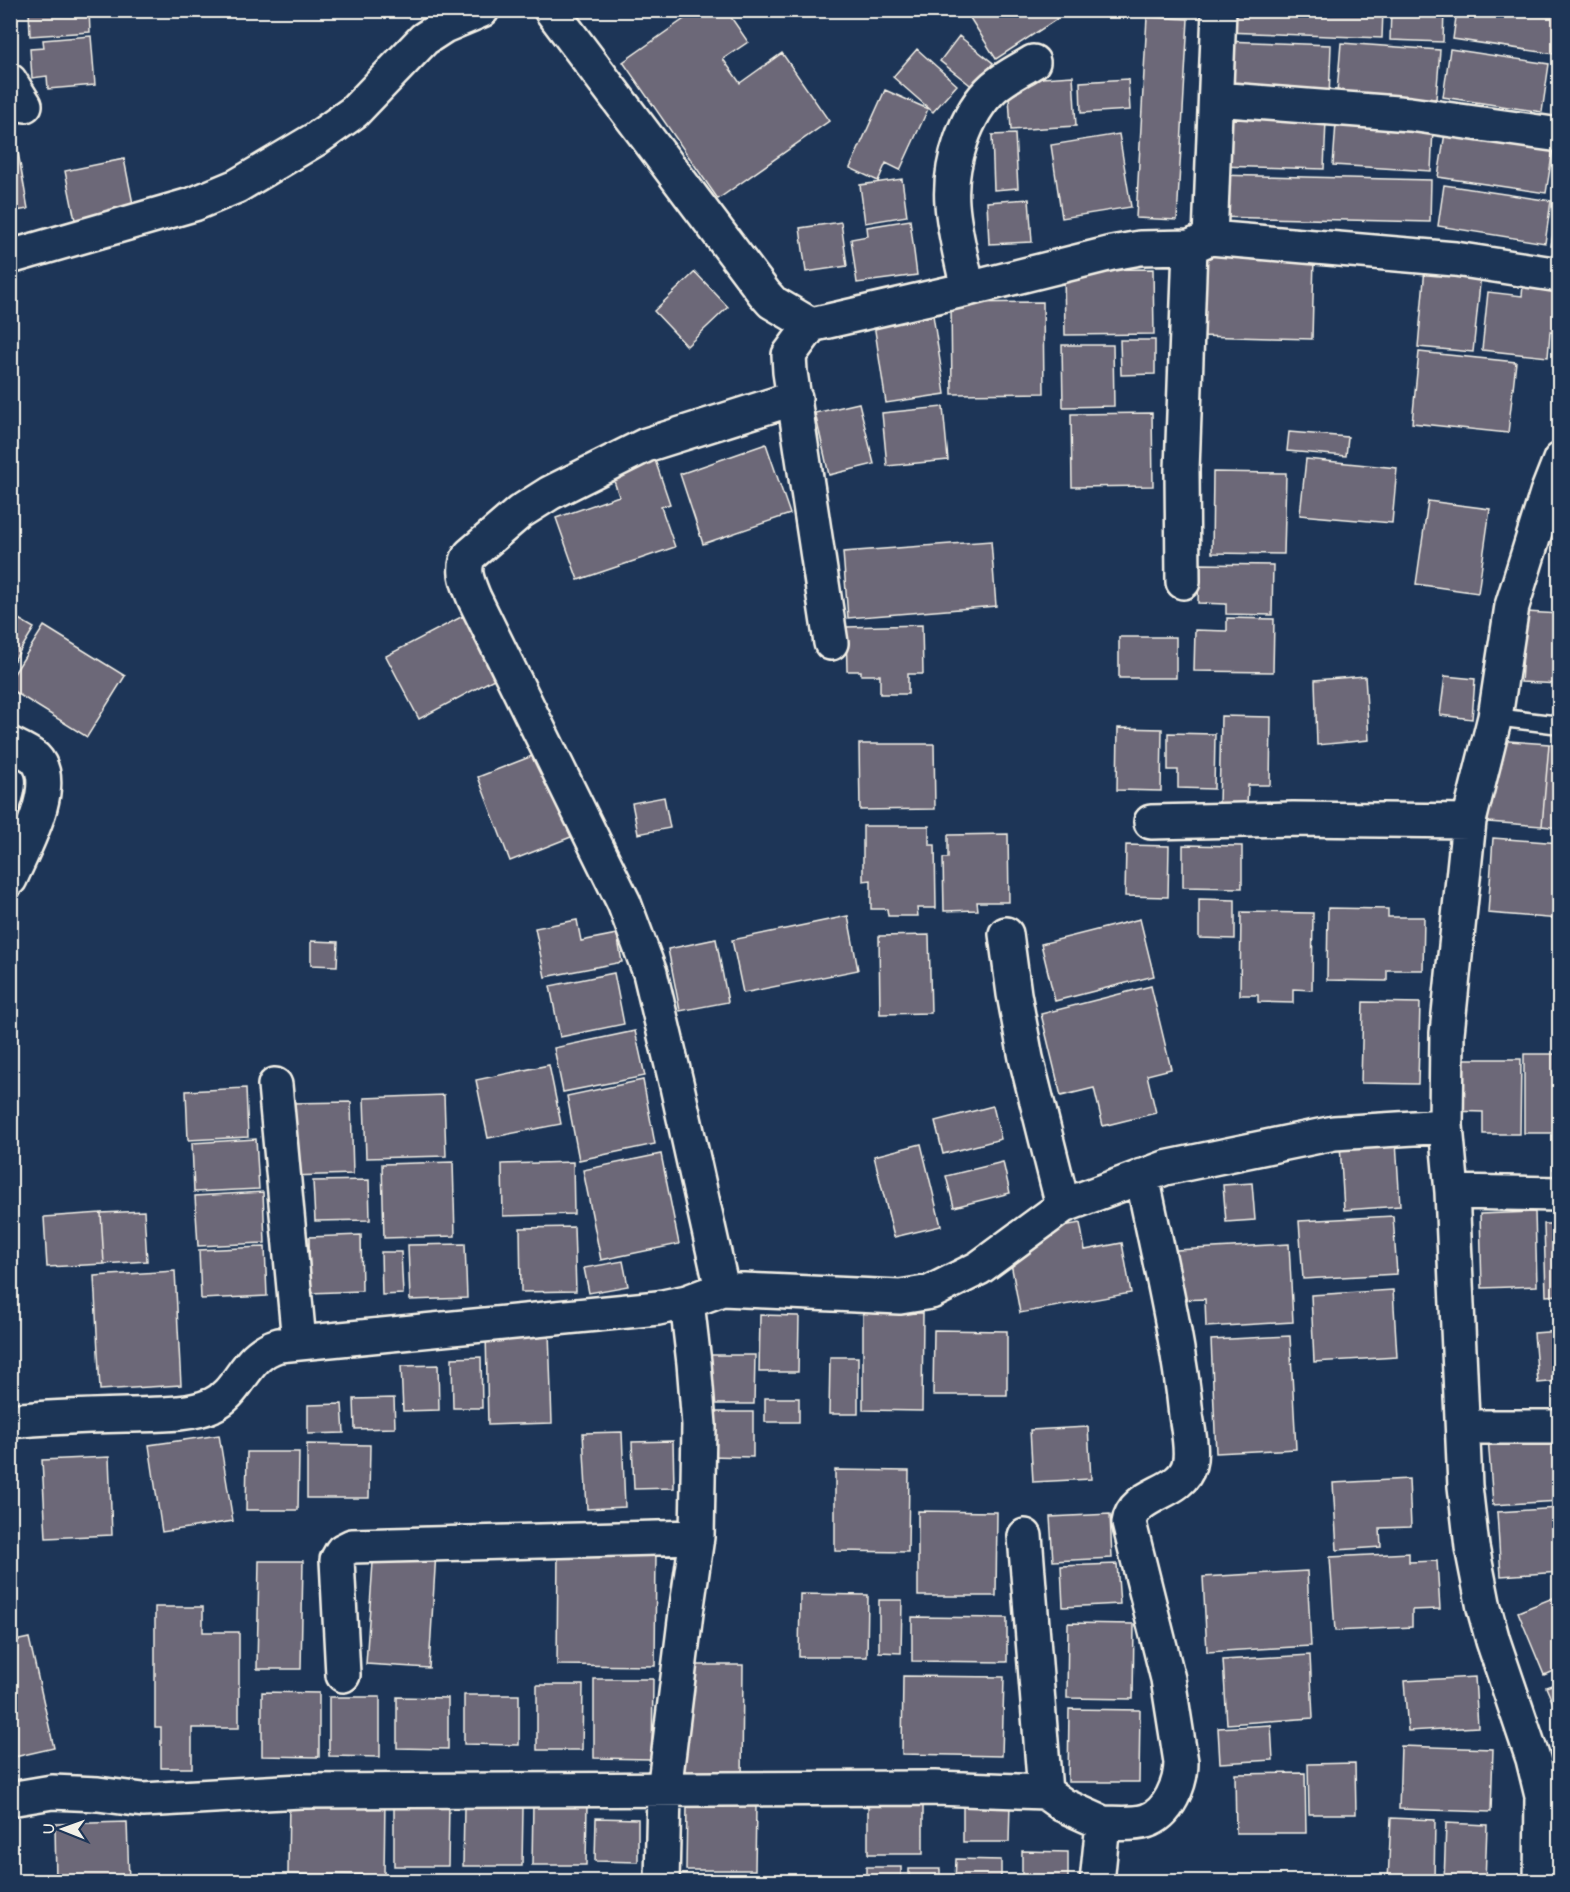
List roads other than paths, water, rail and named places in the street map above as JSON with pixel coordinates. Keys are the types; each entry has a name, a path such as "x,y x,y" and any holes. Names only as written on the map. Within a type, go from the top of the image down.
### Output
{"street":[{"path":"10,257 194,204 237,186 316,139 354,112 424,39 444,26 482,10"},
{"path":"551,10 764,293 772,302 811,325"},
{"path":"1183,582 1182,470 1200,242 1216,99 1219,10"},
{"path":"968,290 951,203 953,177 960,144 968,121 979,102 996,86 1033,62"},
{"path":"1216,99 1410,114 1560,135"},
{"path":"831,643 789,355 811,325 968,290 1112,253 1200,242 1455,259 1560,275"},
{"path":"722,1289 650,973 624,903 474,598 465,570 466,561 470,555 520,512 550,493 646,445 795,398"},
{"path":"1541,1881 1551,1793 1533,1759 1492,1641 1472,1547 1466,1486 1452,1192 1446,1126 1447,1033 1469,821 1495,717 1512,606 1547,493 1560,460"},
{"path":"10,744 34,758 45,780 39,813 10,879"},
{"path":"1151,822 1293,819 1469,821"},
{"path":"1006,934 1026,1058 1063,1206"},
{"path":"275,1085 299,1342"},
{"path":"10,1421 159,1414 211,1406 230,1391 257,1355 267,1348 299,1342 658,1308 687,1302 722,1289 900,1296 931,1292 979,1268 1063,1206 1165,1168 1334,1133 1446,1126"},
{"path":"10,1799 52,1792 98,1794 143,1800 301,1791 935,1788 1045,1792 1063,1805 1103,1823 1149,1821 1158,1815 1172,1796 1181,1773 1181,1762 1168,1679 1129,1523 1136,1507 1177,1483 1183,1478 1190,1463 1185,1397 1142,1176"},
{"path":"1452,1192 1560,1194"},
{"path":"662,1881 664,1791 697,1537 699,1425 687,1302"},
{"path":"1463,1427 1560,1427"},
{"path":"1024,1536 1045,1792"},
{"path":"343,1675 337,1560 342,1551 352,1546 697,1537"},
{"path":"1097,1881 1103,1823"}],"lane":[{"path":"1495,717 1560,725"}]}
